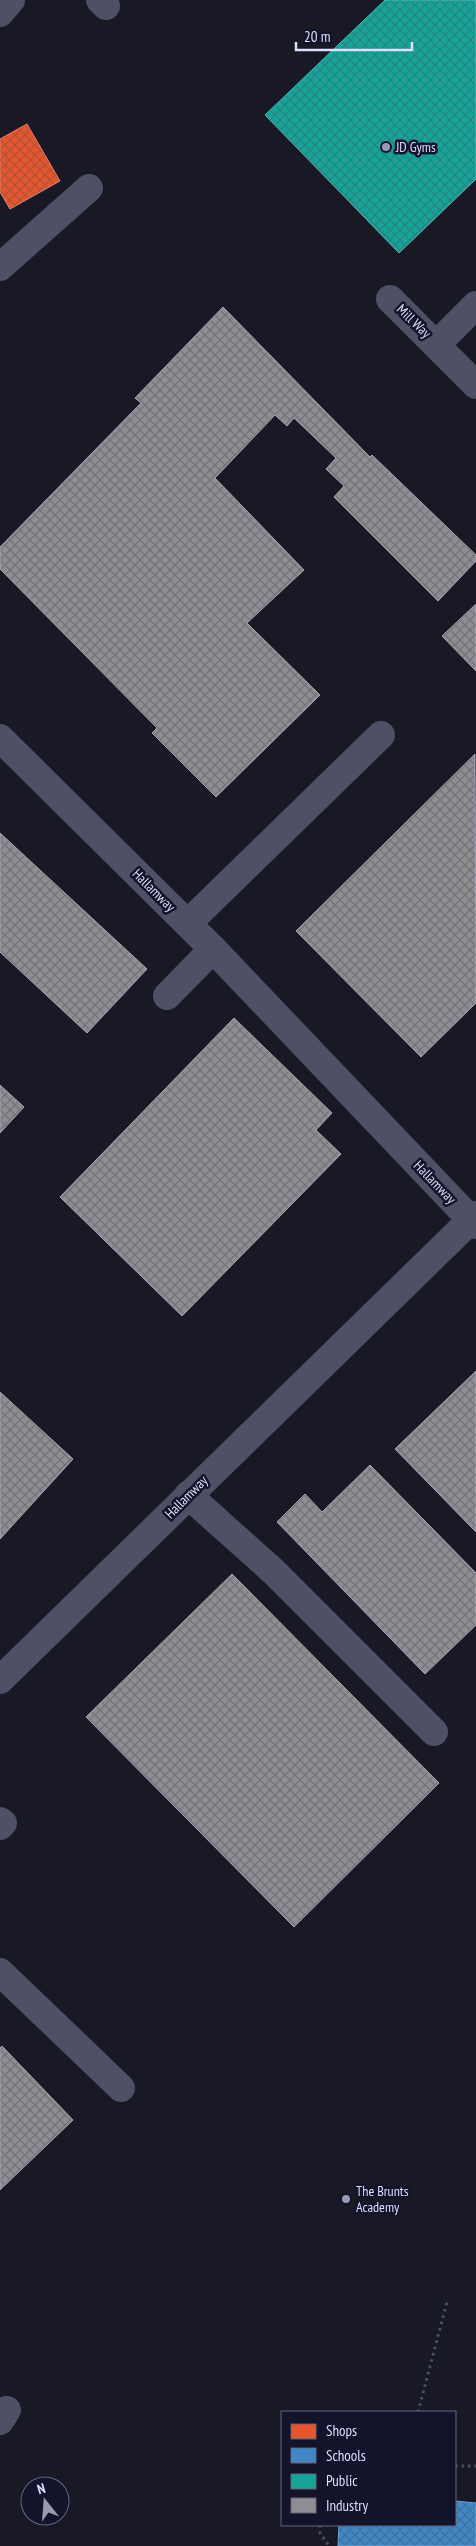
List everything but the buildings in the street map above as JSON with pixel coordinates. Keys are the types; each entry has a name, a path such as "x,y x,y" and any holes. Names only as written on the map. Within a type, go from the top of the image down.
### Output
{"street":[{"path":"0,13 12,0"},
{"path":"0,267 90,188"},
{"name":"Mill Way","path":"390,299 438,344 476,385"},
{"name":"Mill Way","path":"438,344 476,304"},
{"path":"188,924 381,735"},
{"name":"Hallamway","path":"0,738 213,949 474,1220 188,1495 0,1680"},
{"path":"167,996 213,949"},
{"path":"188,1495 273,1571 434,1732"},
{"path":"0,1821 3,1823 0,1826"},
{"path":"0,1972 121,2088"}],"path":[{"path":"418,2411 447,2302"},
{"path":"456,2466 476,2466"},
{"path":"320,2526 320,2533 329,2546"}],"place":[{"name":"JD Gyms","path":"386,147"},
{"name":"The Brunts Academy","path":"346,2199"}]}
